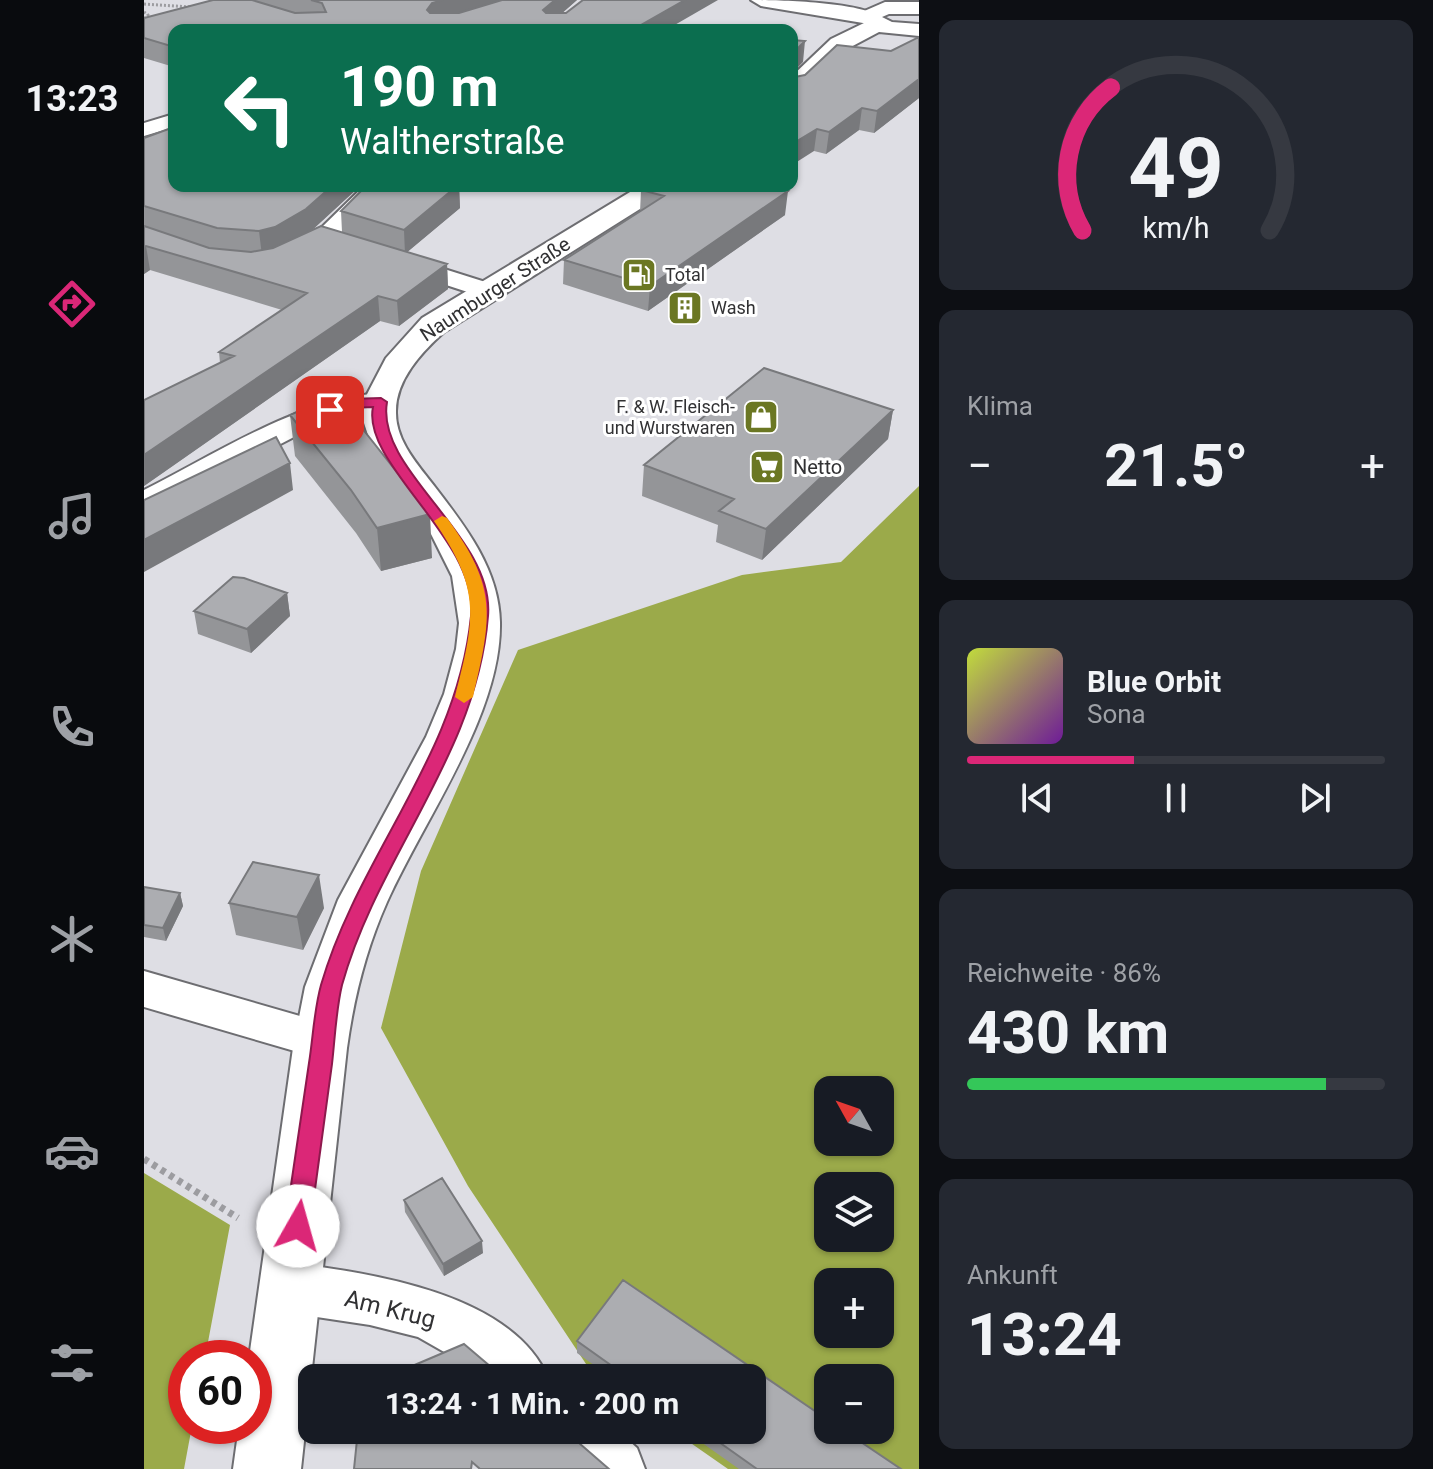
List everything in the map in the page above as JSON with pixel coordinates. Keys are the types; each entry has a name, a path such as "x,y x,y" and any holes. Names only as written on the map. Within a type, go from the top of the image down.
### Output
{"main road":[{"path":"761,0 874,17 910,30"},
{"path":"794,3 822,19 835,31 833,49"},
{"path":"798,83 833,49 874,17 916,6"},
{"path":"833,49 910,30"},
{"name":"Naumburger Straße","path":"381,402 403,356 433,325 648,192"},
{"path":"267,1469 331,986 348,938 457,718 472,673 479,636 479,601 471,570 462,550 394,455 378,413 381,402"}],"street":[{"path":"144,130 168,122"},
{"path":"267,267 320,239 371,192"},
{"path":"320,239 348,246"},
{"path":"374,253 489,291"},
{"path":"144,502 311,417 349,404 381,402"},
{"path":"144,989 322,1040"},
{"name":"Am Krug","path":"290,1288 377,1301 445,1322 506,1364"},
{"path":"590,1444 616,1469"}],"path":[{"path":"144,4 200,7"},
{"path":"144,12 148,15 144,19"},
{"path":"144,1159 238,1218"}],"green space":[{"path":"919,486 919,1469 728,1469 692,1444 766,1444 766,1364 586,1364 468,1186 381,1028 421,871 518,650 742,575 841,562"},
{"path":"144,1173 230,1225 208,1340 168,1340 168,1444 189,1444 184,1469 144,1469"}],"building":[{"path":"213,0 252,0 295,13 326,12 322,3 311,0 443,0 432,3 427,10 430,13 459,13 502,0 555,0 543,10 546,13 566,13 583,0 685,0 643,24 168,24 168,45 144,38 144,18"},
{"path":"919,37 919,79 877,111 862,108 829,132 817,129 798,140 798,76 805,75 837,45 891,51"},
{"path":"168,129 168,192 325,192 306,209 275,227 259,231 217,228 144,206 144,138"},
{"path":"360,192 450,192 404,230 341,211"},
{"path":"649,192 787,192 650,286 564,260 664,196"},
{"path":"144,226 209,248 251,252 273,248 321,226 447,264 397,301 378,296 144,455 144,400 234,356 219,352 307,293 144,247"},
{"name":"Netto","path":"764,368 893,410 766,529 719,511 734,499 644,465"},
{"path":"335,394 430,514 377,528 351,490 290,415"},
{"path":"276,437 290,463 144,540 144,500"},
{"path":"233,577 287,593 247,629 194,611"},
{"path":"253,862 319,875 297,917 229,903"},
{"path":"144,887 180,893 163,928 144,925"},
{"path":"442,1178 482,1241 443,1264 404,1200"},
{"path":"623,1280 746,1364 609,1364 577,1341"},
{"path":"464,1344 488,1364 417,1364"},
{"path":"766,1378 814,1410 814,1444 864,1444 901,1469 757,1469 722,1444 766,1444"},
{"path":"357,1444 580,1444 609,1469 480,1469 472,1462 471,1469 354,1469"}],"slow traffic":[{"path":"442,521 462,550 478,590 479,636 464,697"}],"place":[{"name":"Total","path":"639,275"},
{"name":"Wash","path":"685,308"},
{"name":"F. & W. Fleisch- und Wurstwaren","path":"761,417"},
{"name":"Netto","path":"767,467"}],"route":[{"path":"298,1226 331,986 366,898 436,766 457,718 472,673 480,612 478,590 462,550 399,464 385,437 378,413 381,402 349,404 330,410"}]}
